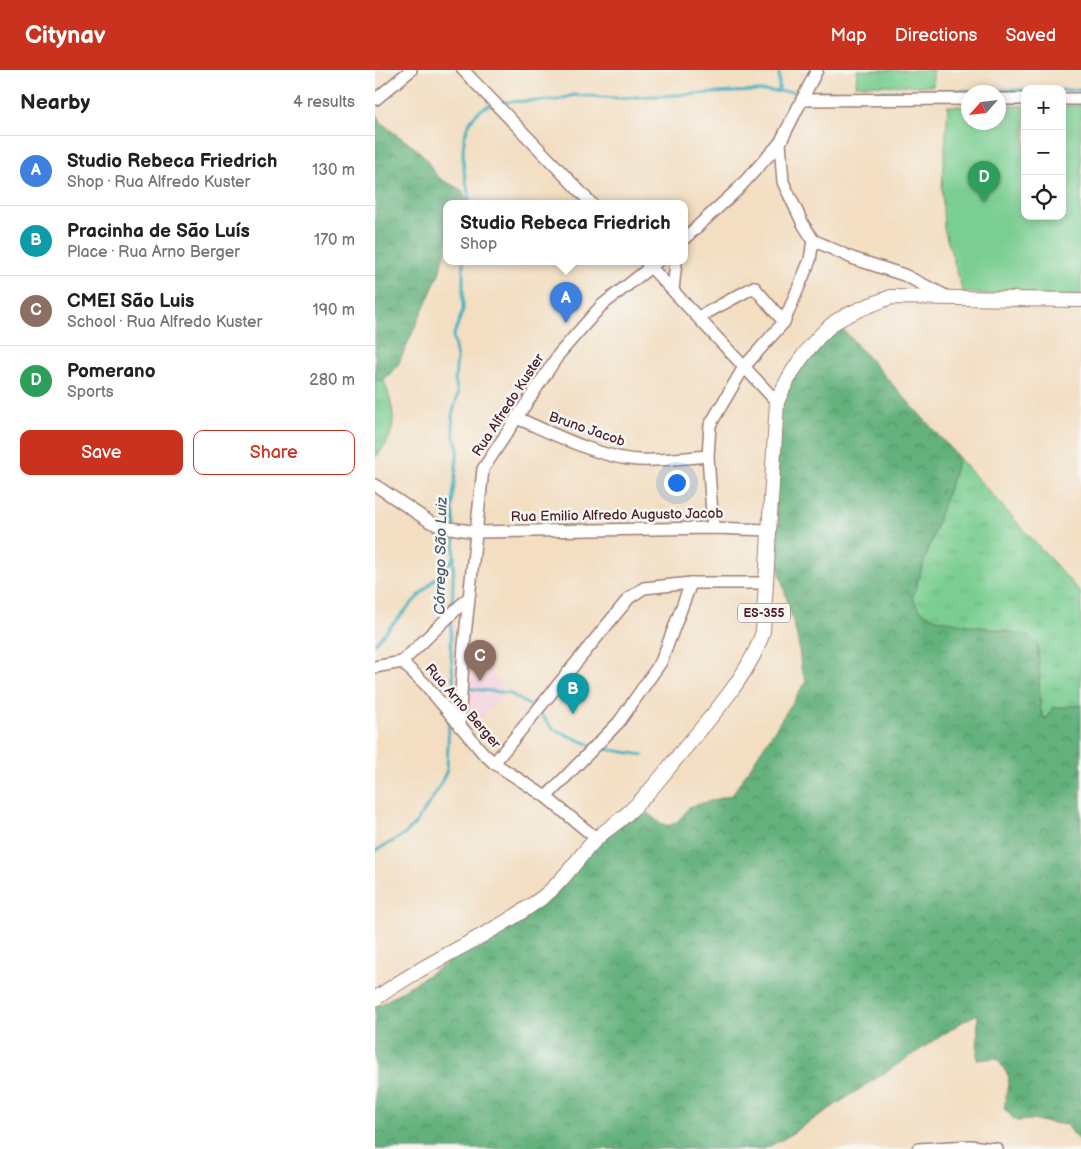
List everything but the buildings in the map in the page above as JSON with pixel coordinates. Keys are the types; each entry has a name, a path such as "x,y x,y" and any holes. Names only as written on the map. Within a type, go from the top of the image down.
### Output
{"main road":[{"name":"ES-355","path":"375,999 521,913 545,896 566,877 597,839 629,812 651,789 706,723 751,660 759,647 763,630 777,402 799,363 818,338 836,322 891,297 1081,300"}],"street":[{"path":"376,99 411,70"},
{"path":"463,70 588,200"},
{"path":"688,235 737,190 781,143 815,73"},
{"path":"803,98 961,100"},
{"path":"1006,99 1021,99"},
{"path":"1066,99 1081,99"},
{"path":"713,528 708,456 710,424 744,367 784,322 810,260 813,240 783,182 781,143"},
{"path":"813,240 853,258 904,276 952,299"},
{"name":"Rua Alfredo Kuster","path":"459,726 472,531 483,469 559,354 601,306 649,265"},
{"path":"653,265 673,290 777,402"},
{"path":"673,290 676,265"},
{"path":"699,317 754,287 784,322"},
{"name":"Bruno Jacob","path":"517,418 567,440 616,457 637,460 708,456"},
{"name":"Rua Emilio Alfredo Augusto Jacob","path":"375,484 424,519 443,527 472,531 713,528 768,530"},
{"path":"493,763 634,593 644,588 691,583 766,583"},
{"path":"546,797 619,722 661,662 691,583"},
{"path":"375,667 402,662 468,598"},
{"name":"Rua Arno Berger","path":"402,662 425,684 459,726 493,763 546,797 597,839"},
{"path":"918,1149 970,1146 997,1149"}],"shaded area":[{"path":"475,646 505,693 475,724 464,713 462,653"}],"green space":[{"path":"857,70 933,70 933,86 856,85"},
{"path":"1081,105 1081,302 963,292 944,229 942,188 948,106 961,106 961,130 1006,130 1006,106 1021,106 1021,220 1066,220 1066,106"},
{"path":"375,113 384,125 422,154 438,177 461,190 467,200 443,200 443,260 439,274 398,365 384,380 375,380"},
{"path":"840,326 959,458 912,598 921,611 936,619 1029,636 1038,645 1040,707 1045,720 1053,708 1081,705 1081,1144 1067,1125 1030,1120 1016,1121 1004,1109 1009,1077 997,1058 977,1060 978,1014 967,1019 785,1138 764,1149 375,1149 375,1008 535,908 580,857 642,808 656,820 667,825 677,821 689,807 732,795 806,682 801,668 798,640 779,570 771,510 774,429 788,381 821,341"},
{"path":"375,380 384,380 391,402 393,421 389,439 375,458"},
{"path":"959,458 1081,593 1081,705 1053,708 1045,721 1040,707 1038,645 1010,631 954,624 936,619 921,611 912,598"}],"waterway":[{"path":"779,70 779,91"},
{"path":"808,92 1021,90"},
{"path":"1066,90 1081,90"},
{"name":"Córrego São Luiz","path":"499,102 557,100 574,95 617,98 753,91 802,92"},
{"name":"Córrego São Luiz","path":"469,200 463,160 464,140 470,122 476,114 483,108 493,104"},
{"name":"Córrego São Luiz","path":"454,526 452,505 458,448 454,437 452,416 458,394 455,380 457,358 453,337 463,310 463,265"},
{"name":"Córrego São Luiz","path":"452,608 455,532"},
{"path":"375,643 455,557"},
{"name":"Córrego São Luiz","path":"451,619 451,655 455,698 452,710"},
{"path":"464,688 509,693 537,710 553,729 593,746"},
{"name":"Córrego São Luiz","path":"375,851 404,835 416,823 437,791 447,770 449,718"},
{"path":"599,748 643,755"}],"place":[{"name":"Pomerano","path":"984,202"},
{"name":"Studio Rebeca Friedrich","path":"566,323"},
{"name":"CMEI São Luis","path":"480,681"},
{"name":"Pracinha de São Luís","path":"573,714"}]}
